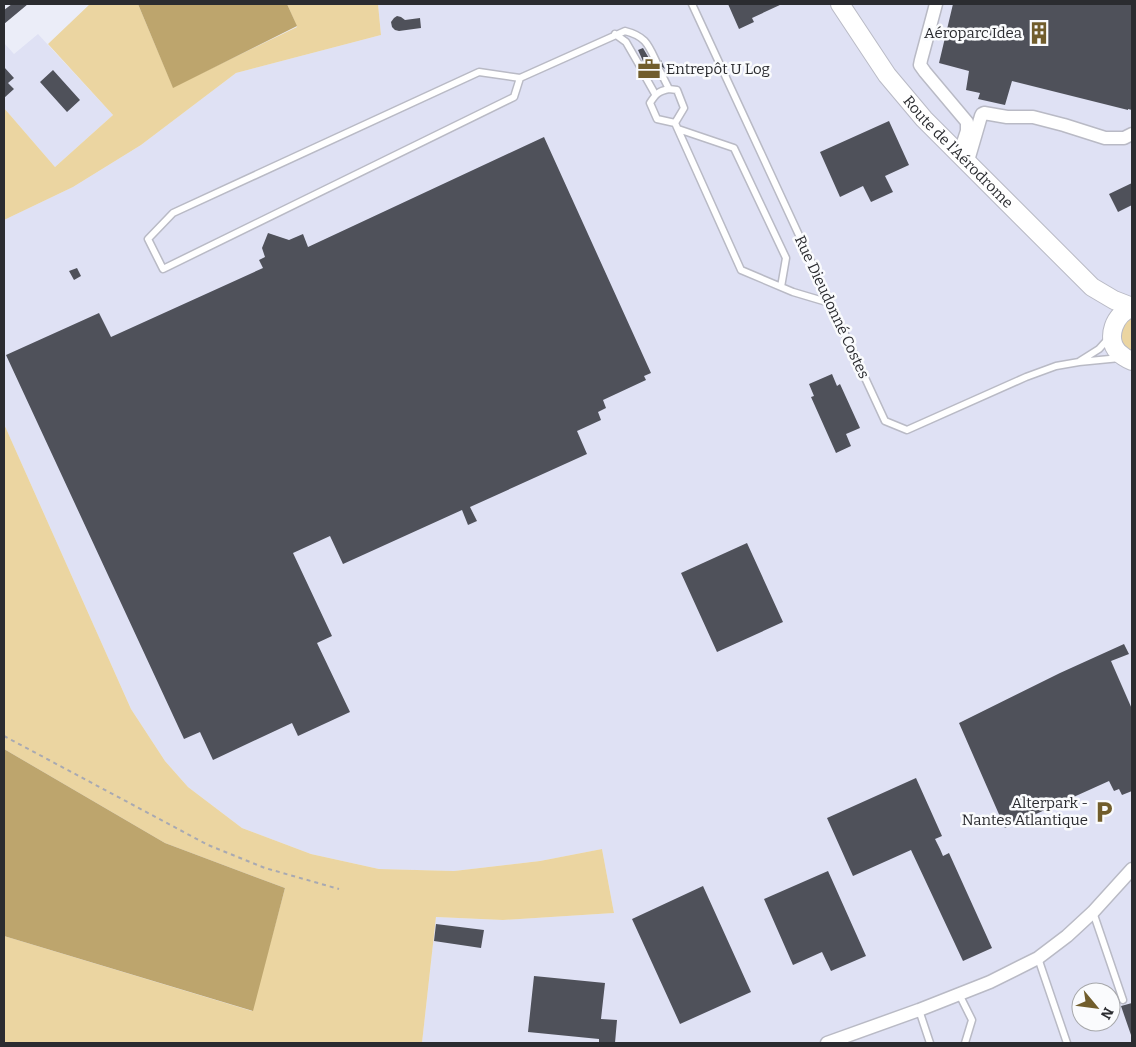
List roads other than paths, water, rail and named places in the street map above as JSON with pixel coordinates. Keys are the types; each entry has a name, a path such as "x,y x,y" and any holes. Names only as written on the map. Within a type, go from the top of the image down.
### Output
{"street":[{"name":"Route de l'Aérodrome","path":"840,4 888,76 924,119 963,160 1092,288 1132,308"},
{"path":"936,4 920,65 967,122 963,160"},
{"path":"963,160 981,116 984,113 1007,118 1033,117 1105,138 1124,138 1132,134"},
{"name":"Route de l'Aérodrome","path":"1092,288 1113,331 1113,342 1117,351 1129,359"},
{"path":"1113,331 1120,315 1132,308"},
{"path":"827,1043 990,982 1038,958 1067,936 1093,912 1132,869"}],"lane":[{"name":"Rue Dieudonné Costes","path":"692,4 885,420 907,430 1026,377 1056,366 1078,362 1129,359"},
{"path":"520,78 514,97 163,269 148,238 173,213 478,72 520,78 625,30 643,38 656,61"},
{"path":"615,34 626,42 641,68"},
{"path":"660,71 668,89"},
{"path":"646,78 655,94"},
{"path":"781,287 786,258 734,148 676,126 657,119 650,104 655,94 662,90 677,90 684,108 676,126 741,270 781,287 793,292 830,303"},
{"name":"Rue Dieudonné Costes","path":"1078,362 1098,349 1113,331"},
{"path":"1093,912 1123,1000"},
{"path":"1038,958 1067,1043"},
{"path":"959,994 972,1020 965,1043"},
{"path":"919,1010 930,1043"}],"place":[{"name":"Aéroparc Idea","path":"1039,33"},
{"name":"Entrepôt U Log","path":"649,69"},
{"name":"Alterpark - Nantes Atlantique","path":"1104,812"}]}
